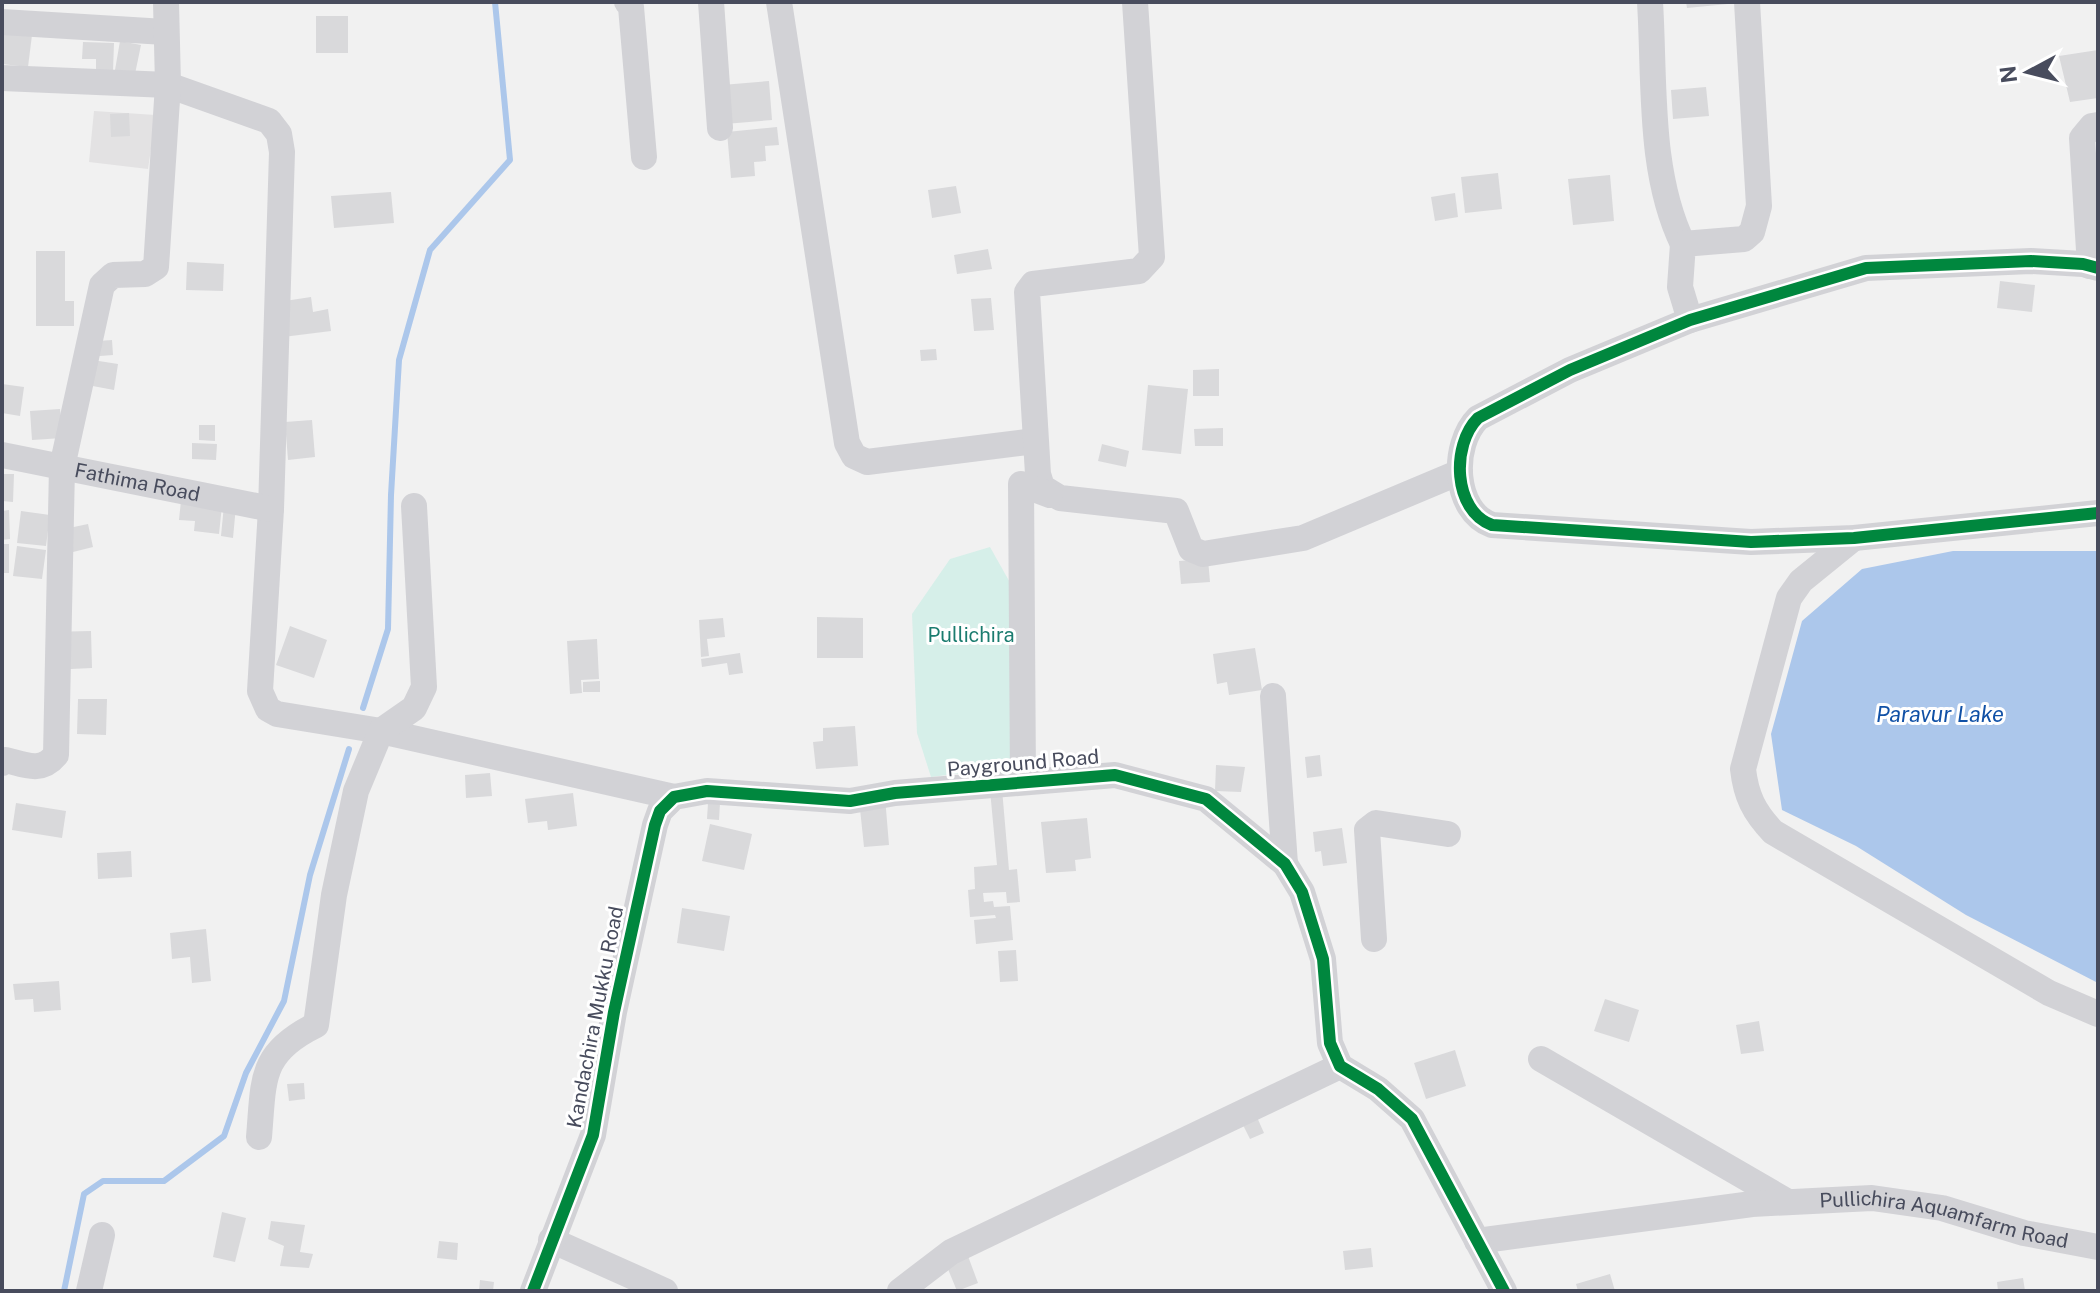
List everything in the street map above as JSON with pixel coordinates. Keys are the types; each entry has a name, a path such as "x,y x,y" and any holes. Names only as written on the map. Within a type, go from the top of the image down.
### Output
{"street":[{"path":"2,763 6,760 37,768 47,765 56,755 62,467 102,285 113,275 145,274 156,267 168,85 166,2"},
{"path":"627,2 631,7 644,157"},
{"path":"711,2 720,128"},
{"path":"779,2 844,428 854,456 867,462 1035,441"},
{"path":"1050,495 1042,487 1038,474 1027,292 1033,284 1139,271 1152,257 1135,2"},
{"path":"1650,2 1660,164 1672,220 1683,244 1680,287 1690,320"},
{"path":"1683,244 1744,239 1752,232 1756,220 1759,206 1747,2"},
{"path":"2,22 165,32"},
{"path":"2,78 168,85 269,121 279,134 282,152 271,509 260,691 268,709 277,714 381,731 674,797"},
{"path":"2098,125 2092,126 2082,138 2094,267 2031,261 1866,268 1690,320 1570,370 1478,418 1469,426 1460,472 1467,505 1479,520 1492,525 1751,542 1854,538 2098,513"},
{"name":"Fathima Road","path":"2,455 271,509"},
{"path":"1023,782 1021,484 1050,495 1176,511 1191,549 1203,554 1303,538 1460,472"},
{"path":"259,1137 263,1091 271,1058 289,1038 316,1025 334,895 356,791 381,731 414,708 424,687 414,506"},
{"path":"1854,538 1811,572 1789,598 1743,769 1746,795 1758,817 1773,832 2049,993 2098,1014"},
{"path":"1273,696 1285,864"},
{"name":"Payground Road","path":"674,797 707,791 850,801 895,793 1115,775 1206,799 1285,864 1302,892 1323,959 1330,1043 1340,1066"},
{"name":"Kandachira Mukku Road","path":"533,1291 593,1135 614,1012 655,825 660,811 674,797"},
{"path":"1374,939 1367,830 1376,823 1448,834"},
{"name":"Pullichira Aquamfarm Road","path":"1541,1059 1788,1202"},
{"path":"900,1291 951,1252 1340,1066 1378,1089 1412,1119 1504,1291"},
{"name":"Pullichira Aquamfarm Road","path":"1477,1241 1788,1202 1872,1198 1942,1208 2024,1233 2098,1247"},
{"path":"89,1291 102,1235"},
{"path":"551,1240 665,1291"}],"shaded area":[{"path":"94,111 156,115 148,169 89,162"}],"green space":[{"name":"Pullichira","path":"990,547 1034,625 1016,766 931,777 917,733 912,614 950,559"}],"water":[{"name":"Paravur Lake","path":"1953,551 2098,551 2098,983 1966,915 1856,846 1782,810 1771,734 1802,621 1862,569"}],"building":[{"path":"1686,2 1728,2 1728,4 1687,8"},
{"path":"316,16 348,16 348,53 316,53"},
{"path":"2,32 32,35 28,67 2,64"},
{"path":"120,41 141,45 135,74 115,70"},
{"path":"83,42 114,43 113,71 96,71 96,59 82,59"},
{"path":"2098,50 2098,98 2070,102 2059,56"},
{"path":"769,81 772,120 713,125 710,86"},
{"path":"1706,87 1709,116 1673,119 1671,90"},
{"path":"129,113 130,136 111,137 110,114"},
{"path":"777,127 779,145 765,146 766,161 754,162 755,176 731,178 727,132"},
{"path":"1498,173 1502,209 1465,213 1461,177"},
{"path":"1610,175 1614,221 1573,225 1568,179"},
{"path":"956,186 961,213 932,218 928,190"},
{"path":"391,192 394,223 334,228 331,196"},
{"path":"1455,193 1458,217 1435,221 1431,197"},
{"path":"988,249 992,269 957,274 954,255"},
{"path":"36,251 65,251 65,301 74,301 74,326 36,326"},
{"path":"187,262 224,264 223,291 186,290"},
{"path":"2000,281 2035,285 2032,312 1997,308"},
{"path":"311,297 313,312 328,309 331,331 283,337 278,302"},
{"path":"991,298 994,330 974,331 971,299"},
{"path":"112,340 113,355 87,357 85,342"},
{"path":"936,349 937,360 921,361 920,350"},
{"path":"86,359 118,364 114,390 82,384"},
{"path":"1219,369 1219,396 1193,396 1193,370"},
{"path":"2,384 24,387 20,416 2,413"},
{"path":"1148,385 1188,389 1181,454 1142,450"},
{"path":"60,409 63,438 32,440 30,411"},
{"path":"312,420 315,457 288,460 285,422"},
{"path":"199,425 215,425 215,441 199,440"},
{"path":"1223,428 1223,446 1195,446 1194,429"},
{"path":"192,443 217,444 216,460 192,459"},
{"path":"1102,444 1129,451 1126,467 1098,461"},
{"path":"2,474 14,474 13,502 2,501"},
{"path":"182,491 223,496 219,534 194,531 195,521 179,520"},
{"path":"224,505 236,506 233,538 221,536"},
{"path":"9,510 10,539 2,540 2,511"},
{"path":"21,511 50,515 46,546 17,543"},
{"path":"88,524 93,547 73,552 69,528"},
{"path":"2,544 9,544 9,573 2,573"},
{"path":"17,546 46,550 42,579 13,576"},
{"path":"1208,559 1210,582 1181,584 1179,561"},
{"path":"817,617 863,618 863,658 817,658"},
{"path":"723,618 725,637 707,639 709,656 701,657 699,620"},
{"path":"290,626 327,640 314,678 276,665"},
{"path":"91,631 92,668 50,670 48,632"},
{"path":"597,639 599,679 581,680 582,693 570,694 567,641"},
{"path":"1255,648 1262,690 1229,695 1227,682 1217,684 1213,654"},
{"path":"740,653 743,673 729,675 727,663 702,667 701,659"},
{"path":"600,681 600,692 583,692 583,682"},
{"path":"78,699 107,699 106,735 77,734"},
{"path":"855,726 858,766 816,769 813,742 823,741 823,728"},
{"path":"1320,755 1322,776 1307,778 1305,757"},
{"path":"1216,765 1245,767 1241,792 1215,791"},
{"path":"490,773 492,796 466,798 465,775"},
{"path":"1002,789 1009,870 1017,869 1020,902 1007,903 1006,892 983,893 984,902 993,901 994,907 1010,906 1013,940 976,944 974,920 996,918 995,915 970,917 968,890 975,889 974,867 997,865 990,790"},
{"path":"573,793 577,826 548,830 547,821 528,823 525,799"},
{"path":"885,797 889,845 864,847 859,799"},
{"path":"16,803 66,811 62,838 12,830"},
{"path":"708,803 720,803 719,820 707,819"},
{"path":"1087,818 1091,858 1075,860 1076,871 1046,873 1041,822"},
{"path":"710,824 752,834 744,870 702,861"},
{"path":"1342,828 1347,863 1323,866 1321,851 1315,852 1313,832"},
{"path":"131,851 132,877 98,879 97,853"},
{"path":"682,908 730,916 724,951 677,943"},
{"path":"206,929 211,981 192,983 190,957 172,959 170,933"},
{"path":"1016,950 1018,981 1000,982 998,951"},
{"path":"59,981 61,1010 34,1012 33,999 15,1000 13,984"},
{"path":"1605,999 1639,1010 1629,1042 1594,1031"},
{"path":"1759,1021 1764,1051 1741,1054 1736,1025"},
{"path":"1455,1050 1466,1086 1426,1099 1414,1063"},
{"path":"304,1083 305,1099 289,1101 287,1084"},
{"path":"1252,1106 1264,1133 1250,1139 1237,1113"},
{"path":"222,1212 246,1218 235,1262 213,1257"},
{"path":"271,1221 305,1225 300,1252 313,1254 309,1268 280,1266 284,1246 268,1239"},
{"path":"439,1241 458,1243 457,1260 437,1258"},
{"path":"965,1248 978,1283 957,1291 943,1257"},
{"path":"1371,1248 1373,1267 1345,1270 1343,1251"},
{"path":"1610,1274 1615,1291 1578,1291 1576,1284"},
{"path":"2023,1278 2025,1291 1998,1291 1997,1282"},
{"path":"480,1280 494,1282 493,1291 479,1291"}],"waterway":[{"path":"363,708 388,629 391,495 399,360 430,250 510,160 495,2"},
{"path":"64,1291 84,1194 103,1181 164,1181 224,1136 246,1073 284,1001 310,875 349,749"}],"cycle path":[{"path":"2098,268 2083,264 2031,261 1866,268 1690,320 1570,370 1478,418 1469,430 1460,460 1463,492 1479,517 1492,525 1751,542 1854,538 2098,513"},
{"path":"533,1291 593,1135 614,1012 655,825 660,811 674,797 707,791 850,801 895,793 1115,775 1206,799 1285,864 1302,892 1323,959 1330,1043 1340,1066 1378,1089 1412,1119 1504,1291"}]}
